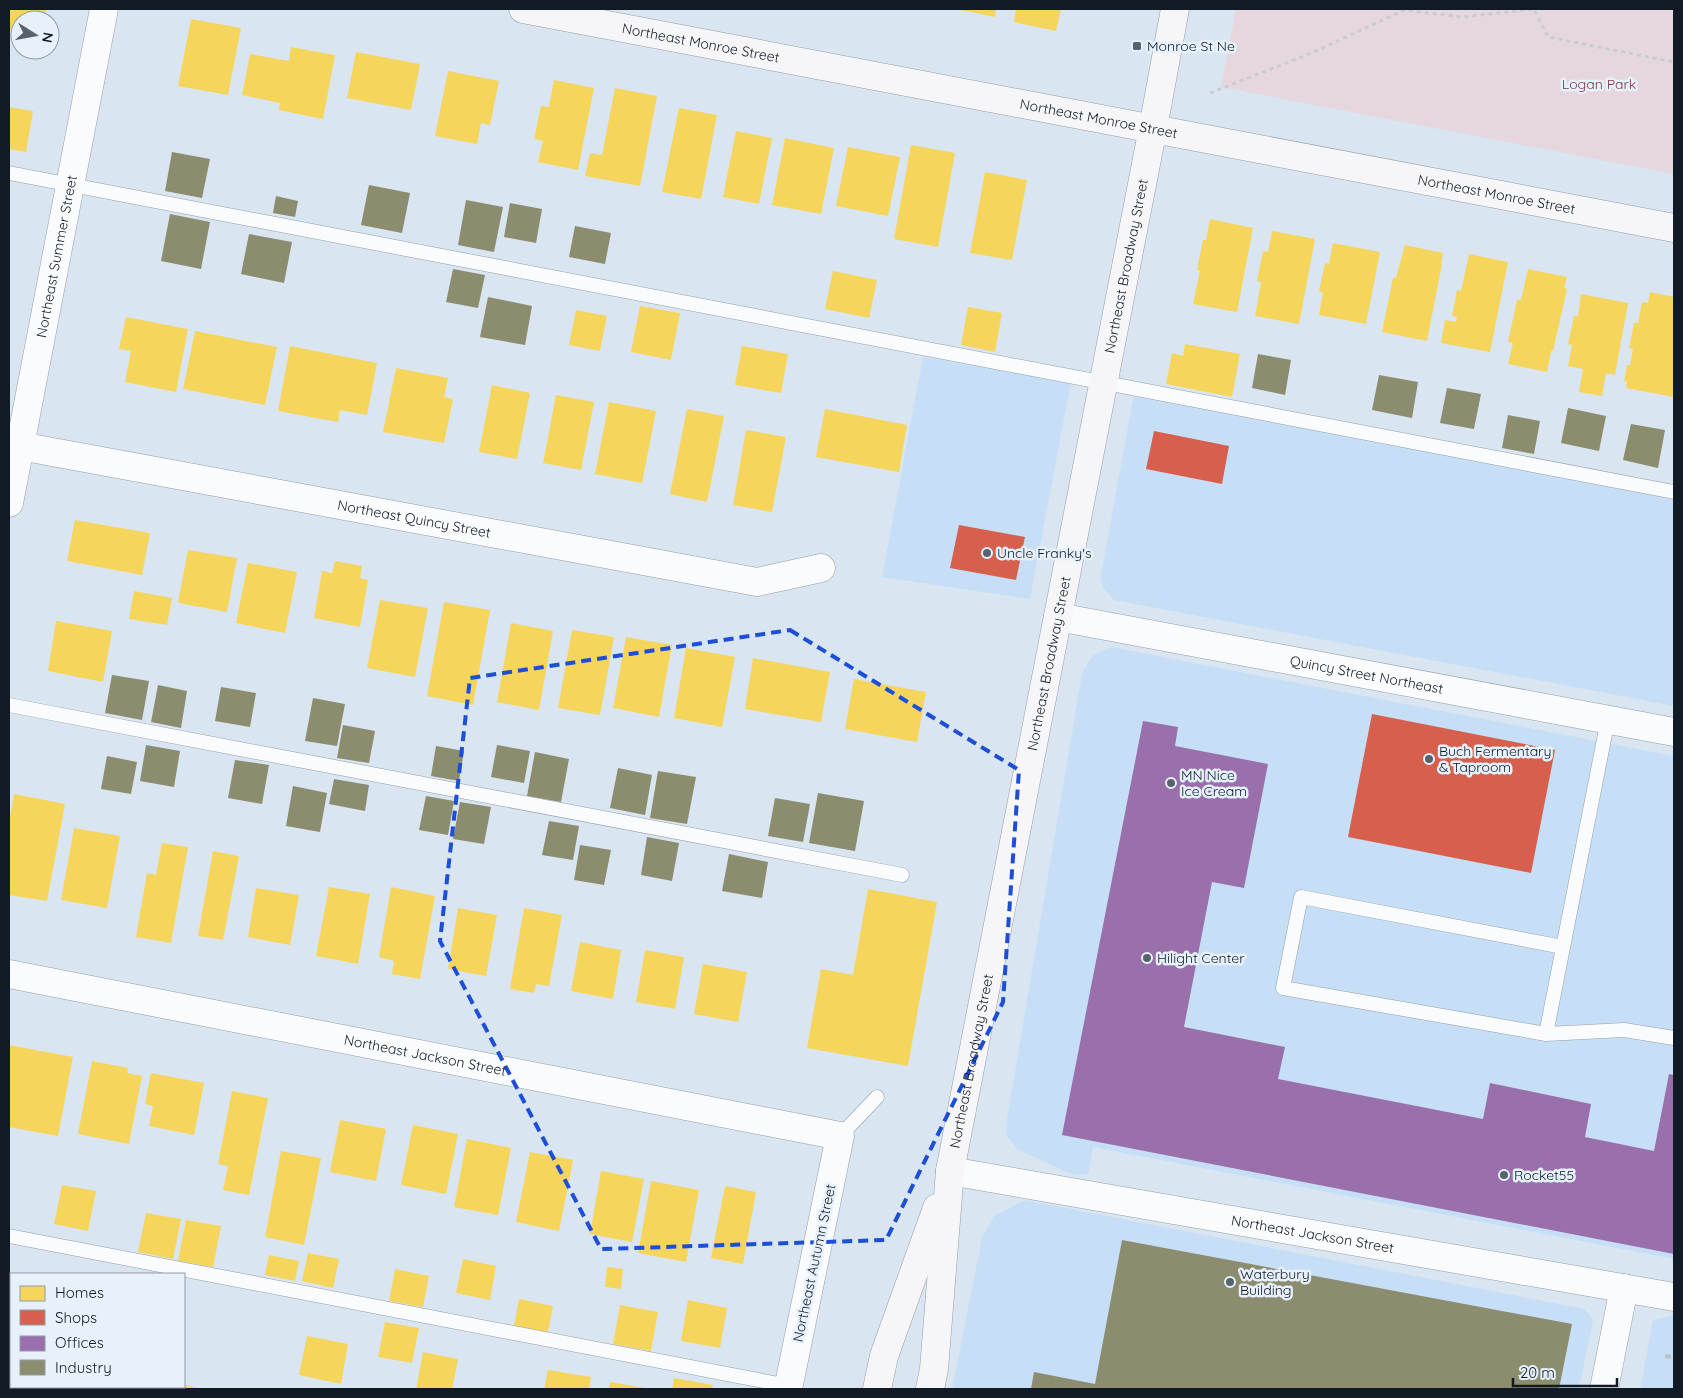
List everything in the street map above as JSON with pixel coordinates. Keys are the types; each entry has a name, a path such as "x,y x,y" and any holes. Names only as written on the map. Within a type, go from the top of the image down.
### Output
{"main road":[{"name":"Northeast Monroe Street","path":"523,9 1674,228"},
{"name":"Northeast Broadway Street","path":"930,1389 934,1369 950,1171 1175,9"},
{"name":"Northeast Broadway Street","path":"877,1389 884,1356 950,1171"}],"street":[{"name":"Northeast Summer Street","path":"9,503 14,446 70,185 104,9"},
{"name":"Northeast Quincy Street","path":"14,446 757,582 821,568"},
{"name":"Quincy Street Northeast","path":"1058,617 1674,732"},
{"name":"Northeast Jackson Street","path":"9,974 840,1136"},
{"name":"Northeast Autumn Street","path":"789,1388 840,1136"},
{"name":"Northeast Jackson Street","path":"950,1171 1674,1297"},
{"path":"1604,1389 1624,1288"}],"lane":[{"path":"9,173 1674,492"},
{"path":"9,705 902,875"},
{"path":"1546,1034 1608,720"},
{"path":"1563,947 1301,897 1283,988 1546,1034 1624,1030 1674,1038"},
{"path":"840,1136 878,1097"},
{"path":"9,1236 789,1388"}],"path":[{"path":"1210,93 1314,52 1404,10 1462,17 1534,9 1548,37 1674,62"}],"highlighted area":[{"path":"790,630 1019,770 1003,1002 886,1240 601,1249 440,941 470,678"}],"shaded area":[{"path":"923,357 1071,382 1030,599 882,577"},
{"path":"1134,394 1674,497 1674,706 1114,600 1103,588 1101,576"},
{"path":"1111,647 1674,756 1674,1259 1093,1147 1088,1175 1068,1173 1017,1149 1006,1134 1007,1119 1082,674 1092,656"},
{"path":"1025,1200 1585,1309 1593,1320 1579,1389 952,1389 982,1238 994,1216"},
{"path":"1674,1315 1674,1389 1640,1389 1653,1320"}],"green space":[{"name":"Logan Park","path":"1236,9 1674,9 1674,174 1221,87"}],"building: Homes":[{"path":"9,9 46,9 10,10 9,30"},
{"path":"956,9 996,9 995,17"},
{"path":"1016,9 1061,9 1056,31 1014,22"},
{"path":"191,19 241,28 228,95 178,86"},
{"path":"291,47 335,55 323,119 279,110 280,103 242,95 250,54 289,61"},
{"path":"356,52 420,64 411,110 347,98"},
{"path":"448,71 499,81 490,125 481,123 477,144 435,136"},
{"path":"554,80 594,88 578,170 538,162 543,141 534,139 541,106 549,107"},
{"path":"615,88 657,96 640,186 585,176 590,153 602,155"},
{"path":"9,107 33,111 26,152 9,149"},
{"path":"679,108 717,115 701,199 662,192"},
{"path":"736,131 772,138 759,204 723,197"},
{"path":"785,138 834,148 821,214 772,205"},
{"path":"911,145 955,153 938,247 894,239"},
{"path":"848,147 900,157 888,216 836,206"},
{"path":"985,172 1027,180 1012,260 970,253"},
{"path":"1210,219 1253,228 1237,312 1193,304 1200,271 1197,270 1203,240 1206,240"},
{"path":"1272,231 1315,239 1299,324 1255,316 1261,282 1257,281 1263,251 1268,252"},
{"path":"1333,243 1380,252 1366,324 1319,315 1323,292 1319,292 1325,263 1329,264"},
{"path":"1405,245 1443,253 1427,341 1382,332 1393,278 1396,278"},
{"path":"1469,254 1508,262 1490,352 1441,343 1445,320 1456,322 1457,317 1452,316 1457,290 1461,291"},
{"path":"1528,269 1567,277 1564,288 1567,289 1547,372 1508,364 1513,343 1508,342 1517,300 1521,300"},
{"path":"833,271 877,280 869,318 825,309"},
{"path":"1650,292 1674,297 1674,397 1626,388 1627,382 1624,381 1633,349 1629,348 1634,323 1638,323 1642,302 1648,303"},
{"path":"1581,294 1628,303 1615,375 1606,373 1602,396 1579,392 1583,369 1568,366 1572,345 1568,344 1574,316 1578,316"},
{"path":"640,306 680,313 671,360 631,352"},
{"path":"968,307 1002,313 995,352 961,345"},
{"path":"576,310 607,316 600,351 569,345"},
{"path":"126,317 188,329 176,392 125,382 131,351 119,349"},
{"path":"195,331 277,347 265,405 183,389"},
{"path":"1185,344 1240,354 1232,397 1166,384 1172,353 1183,356"},
{"path":"290,346 377,363 367,415 340,410 338,422 278,411"},
{"path":"742,346 788,354 781,393 735,385"},
{"path":"396,368 448,378 444,397 453,399 444,443 383,432"},
{"path":"492,385 530,393 517,459 479,452"},
{"path":"556,395 594,402 581,470 543,463"},
{"path":"609,402 656,411 642,483 595,474"},
{"path":"687,409 724,416 707,502 670,494"},
{"path":"825,409 907,425 899,472 816,457"},
{"path":"746,430 786,437 772,512 733,505"},
{"path":"75,520 150,533 142,575 67,561"},
{"path":"188,550 237,558 227,612 178,603"},
{"path":"335,561 362,566 360,578 368,580 360,627 314,618 322,571 332,573"},
{"path":"248,563 297,572 285,633 236,623"},
{"path":"134,591 172,598 167,625 129,619"},
{"path":"380,600 428,608 415,677 367,668"},
{"path":"444,602 490,610 473,705 427,696"},
{"path":"56,621 112,631 103,682 48,671"},
{"path":"511,623 553,631 539,710 497,702"},
{"path":"572,630 614,637 600,715 558,708"},
{"path":"626,637 672,645 659,717 613,708"},
{"path":"686,648 735,657 722,727 674,718"},
{"path":"753,658 830,672 821,722 745,709"},
{"path":"854,679 926,692 917,742 845,729"},
{"path":"14,794 65,804 47,901 9,895 9,823"},
{"path":"74,828 120,836 107,908 61,900"},
{"path":"162,843 188,847 171,943 136,937 147,873 156,875"},
{"path":"213,851 239,856 223,940 198,936"},
{"path":"329,887 370,894 358,964 316,956"},
{"path":"391,887 435,896 420,979 392,974 394,961 379,957"},
{"path":"256,888 299,895 290,945 248,937"},
{"path":"868,889 937,902 908,1066 807,1048 821,969 853,975"},
{"path":"458,908 497,915 486,976 448,969"},
{"path":"524,908 562,915 549,986 536,984 534,993 510,989"},
{"path":"580,942 621,950 613,999 571,991"},
{"path":"645,950 684,957 675,1009 636,1002"},
{"path":"703,964 747,972 738,1022 694,1014"},
{"path":"9,1045 73,1057 58,1136 9,1127"},
{"path":"92,1061 128,1068 127,1073 142,1076 129,1144 78,1134"},
{"path":"151,1073 204,1083 194,1135 149,1126 153,1106 145,1104"},
{"path":"232,1091 268,1098 249,1195 223,1190 228,1166 218,1164"},
{"path":"340,1120 386,1129 376,1181 330,1172"},
{"path":"413,1125 458,1134 446,1194 401,1185"},
{"path":"467,1139 511,1148 498,1215 454,1207"},
{"path":"281,1151 321,1158 304,1245 265,1237"},
{"path":"530,1152 573,1160 559,1231 516,1222"},
{"path":"601,1171 644,1179 632,1242 590,1234"},
{"path":"651,1181 699,1190 686,1262 638,1253"},
{"path":"62,1185 96,1191 88,1231 54,1224"},
{"path":"725,1186 756,1192 743,1264 711,1258"},
{"path":"146,1213 181,1219 173,1259 138,1252"},
{"path":"186,1220 221,1226 213,1267 178,1261"},
{"path":"308,1253 339,1259 333,1288 302,1281"},
{"path":"269,1255 299,1261 295,1281 265,1275"},
{"path":"463,1259 496,1266 490,1300 456,1293"},
{"path":"607,1267 623,1269 621,1289 605,1287"},
{"path":"395,1269 429,1276 423,1307 389,1301"},
{"path":"519,1299 553,1306 548,1332 514,1326"},
{"path":"688,1300 727,1308 720,1348 681,1341"},
{"path":"620,1305 658,1312 651,1351 613,1344"},
{"path":"385,1322 419,1328 412,1363 378,1357"},
{"path":"307,1336 348,1344 341,1384 299,1375"},
{"path":"423,1352 458,1359 452,1389 416,1389"},
{"path":"548,1370 591,1377 589,1389 544,1389"},
{"path":"674,1378 713,1385 712,1389 672,1389"},
{"path":"610,1382 645,1388 609,1389"},
{"path":"185,1385 202,1389 164,1389 185,1388"},
{"path":"36,1388 78,1388 78,1389"}],"building: Shops":[{"path":"1154,431 1229,446 1222,484 1146,469"},
{"name":"Uncle Franky's","path":"959,525 1025,537 1016,580 950,568"},
{"path":"1372,714 1555,750 1531,873 1348,837"}],"building: Offices":[{"name":"Hilight Center","path":"1143,721 1178,727 1175,746 1268,764 1244,888 1212,882 1184,1027 1285,1047 1278,1079 1483,1119 1490,1083 1591,1104 1585,1137 1654,1151 1669,1074 1674,1075 1674,1254 1062,1135"}],"building: Industry":[{"path":"172,152 210,159 202,198 165,191"},
{"path":"369,185 410,193 402,233 361,225"},
{"path":"276,196 298,201 295,217 273,213"},
{"path":"466,200 503,207 494,252 458,245"},
{"path":"510,203 542,209 536,243 504,237"},
{"path":"170,214 210,222 201,269 161,261"},
{"path":"575,226 611,233 605,264 569,257"},
{"path":"249,234 292,242 284,283 241,274"},
{"path":"453,269 485,275 478,308 446,302"},
{"path":"488,297 532,306 525,345 480,337"},
{"path":"1258,354 1291,360 1285,395 1252,388"},
{"path":"1379,375 1418,382 1412,418 1372,410"},
{"path":"1447,388 1481,394 1474,429 1440,423"},
{"path":"1568,408 1606,416 1599,451 1561,443"},
{"path":"1508,415 1540,421 1534,454 1502,448"},
{"path":"1631,424 1665,430 1658,468 1623,460"},
{"path":"112,675 149,681 142,720 105,713"},
{"path":"158,685 187,691 181,728 151,722"},
{"path":"221,687 256,693 250,727 215,721"},
{"path":"313,698 345,704 337,746 305,741"},
{"path":"343,725 375,731 369,763 337,758"},
{"path":"146,745 180,751 174,787 140,781"},
{"path":"497,745 530,751 524,783 491,777"},
{"path":"436,746 464,751 459,781 431,776"},
{"path":"535,752 569,759 561,802 527,796"},
{"path":"107,756 137,762 131,794 101,789"},
{"path":"235,760 269,765 262,804 228,798"},
{"path":"618,768 652,775 645,815 610,808"},
{"path":"658,771 696,777 687,824 650,818"},
{"path":"334,779 369,785 365,811 329,804"},
{"path":"293,786 327,793 320,832 286,826"},
{"path":"818,793 864,801 855,851 809,843"},
{"path":"426,796 454,801 448,835 419,830"},
{"path":"775,798 810,804 803,842 768,836"},
{"path":"460,802 491,807 484,844 453,839"},
{"path":"549,821 579,826 573,860 542,855"},
{"path":"647,837 679,843 672,881 641,875"},
{"path":"580,845 611,850 604,885 574,880"},
{"path":"729,854 768,862 762,898 722,891"},
{"name":"Waterbury Building","path":"1122,1240 1572,1324 1559,1389 1031,1389 1034,1372 1095,1384"}],"railway":[{"path":"1665,1356 1674,1357"}],"place":[{"name":"Monroe St Ne","path":"1137,46"},
{"name":"Uncle Franky's","path":"987,553"},
{"name":"Buch Fermentary & Taproom","path":"1429,759"},
{"name":"MN Nice Ice Cream","path":"1171,783"},
{"name":"Hilight Center","path":"1147,958"},
{"name":"Rocket55","path":"1504,1175"},
{"name":"Waterbury Building","path":"1230,1282"}]}
